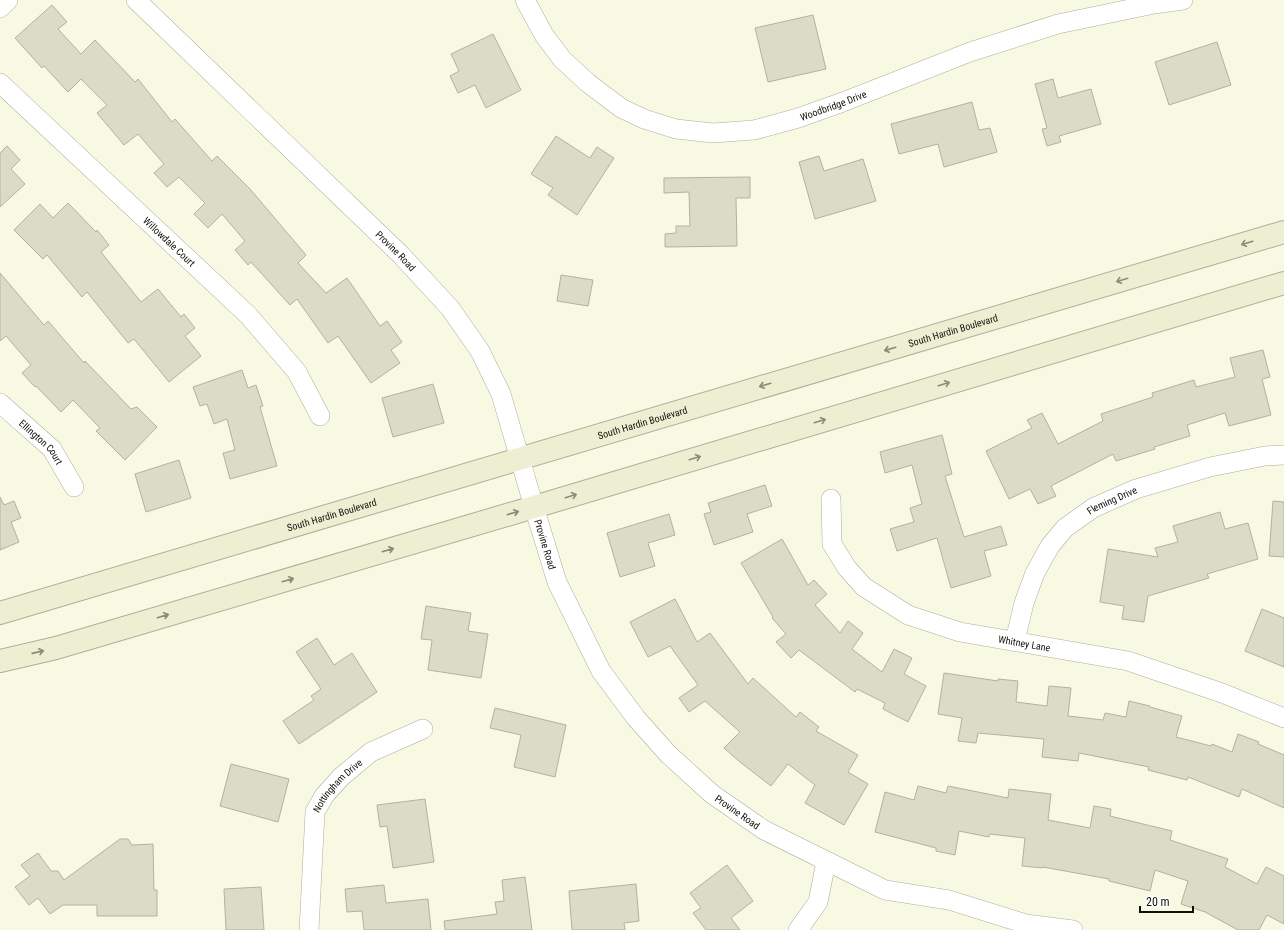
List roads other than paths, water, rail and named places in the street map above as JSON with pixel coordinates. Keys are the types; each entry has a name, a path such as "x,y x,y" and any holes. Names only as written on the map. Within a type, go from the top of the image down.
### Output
{"main road":[{"name":"South Hardin Boulevard","path":"0,613 1284,232"},
{"path":"0,661 56,648 1284,283"}],"street":[{"path":"0,8 8,0"},
{"name":"Provine Road","path":"136,0 400,254 450,308 480,351 501,394 534,507 561,588 601,671 636,718 668,754 712,794 764,830 885,890 949,900 1026,924 1073,930"},
{"name":"Woodbridge Drive","path":"525,0 544,35 562,59 588,83 621,108 644,119 676,129 713,133 754,130 798,118 970,52 1113,6 1154,4 1183,0"},
{"name":"Willowdale Court","path":"0,83 248,315 297,372 320,416"},
{"name":"Ellington Court","path":"0,403 52,449 74,487"},
{"name":"Fleming Drive","path":"1015,641 1024,602 1035,573 1050,546 1065,528 1093,508 1136,489 1210,468 1265,456 1284,455"},
{"name":"Whitney Lane","path":"831,499 832,544 847,568 864,587 908,615 960,632 1128,661 1222,693 1284,718"},
{"name":"Nottingham Drive","path":"309,930 315,812 324,796 341,777 371,752 423,729"},
{"path":"798,930 818,902 826,862"}]}
